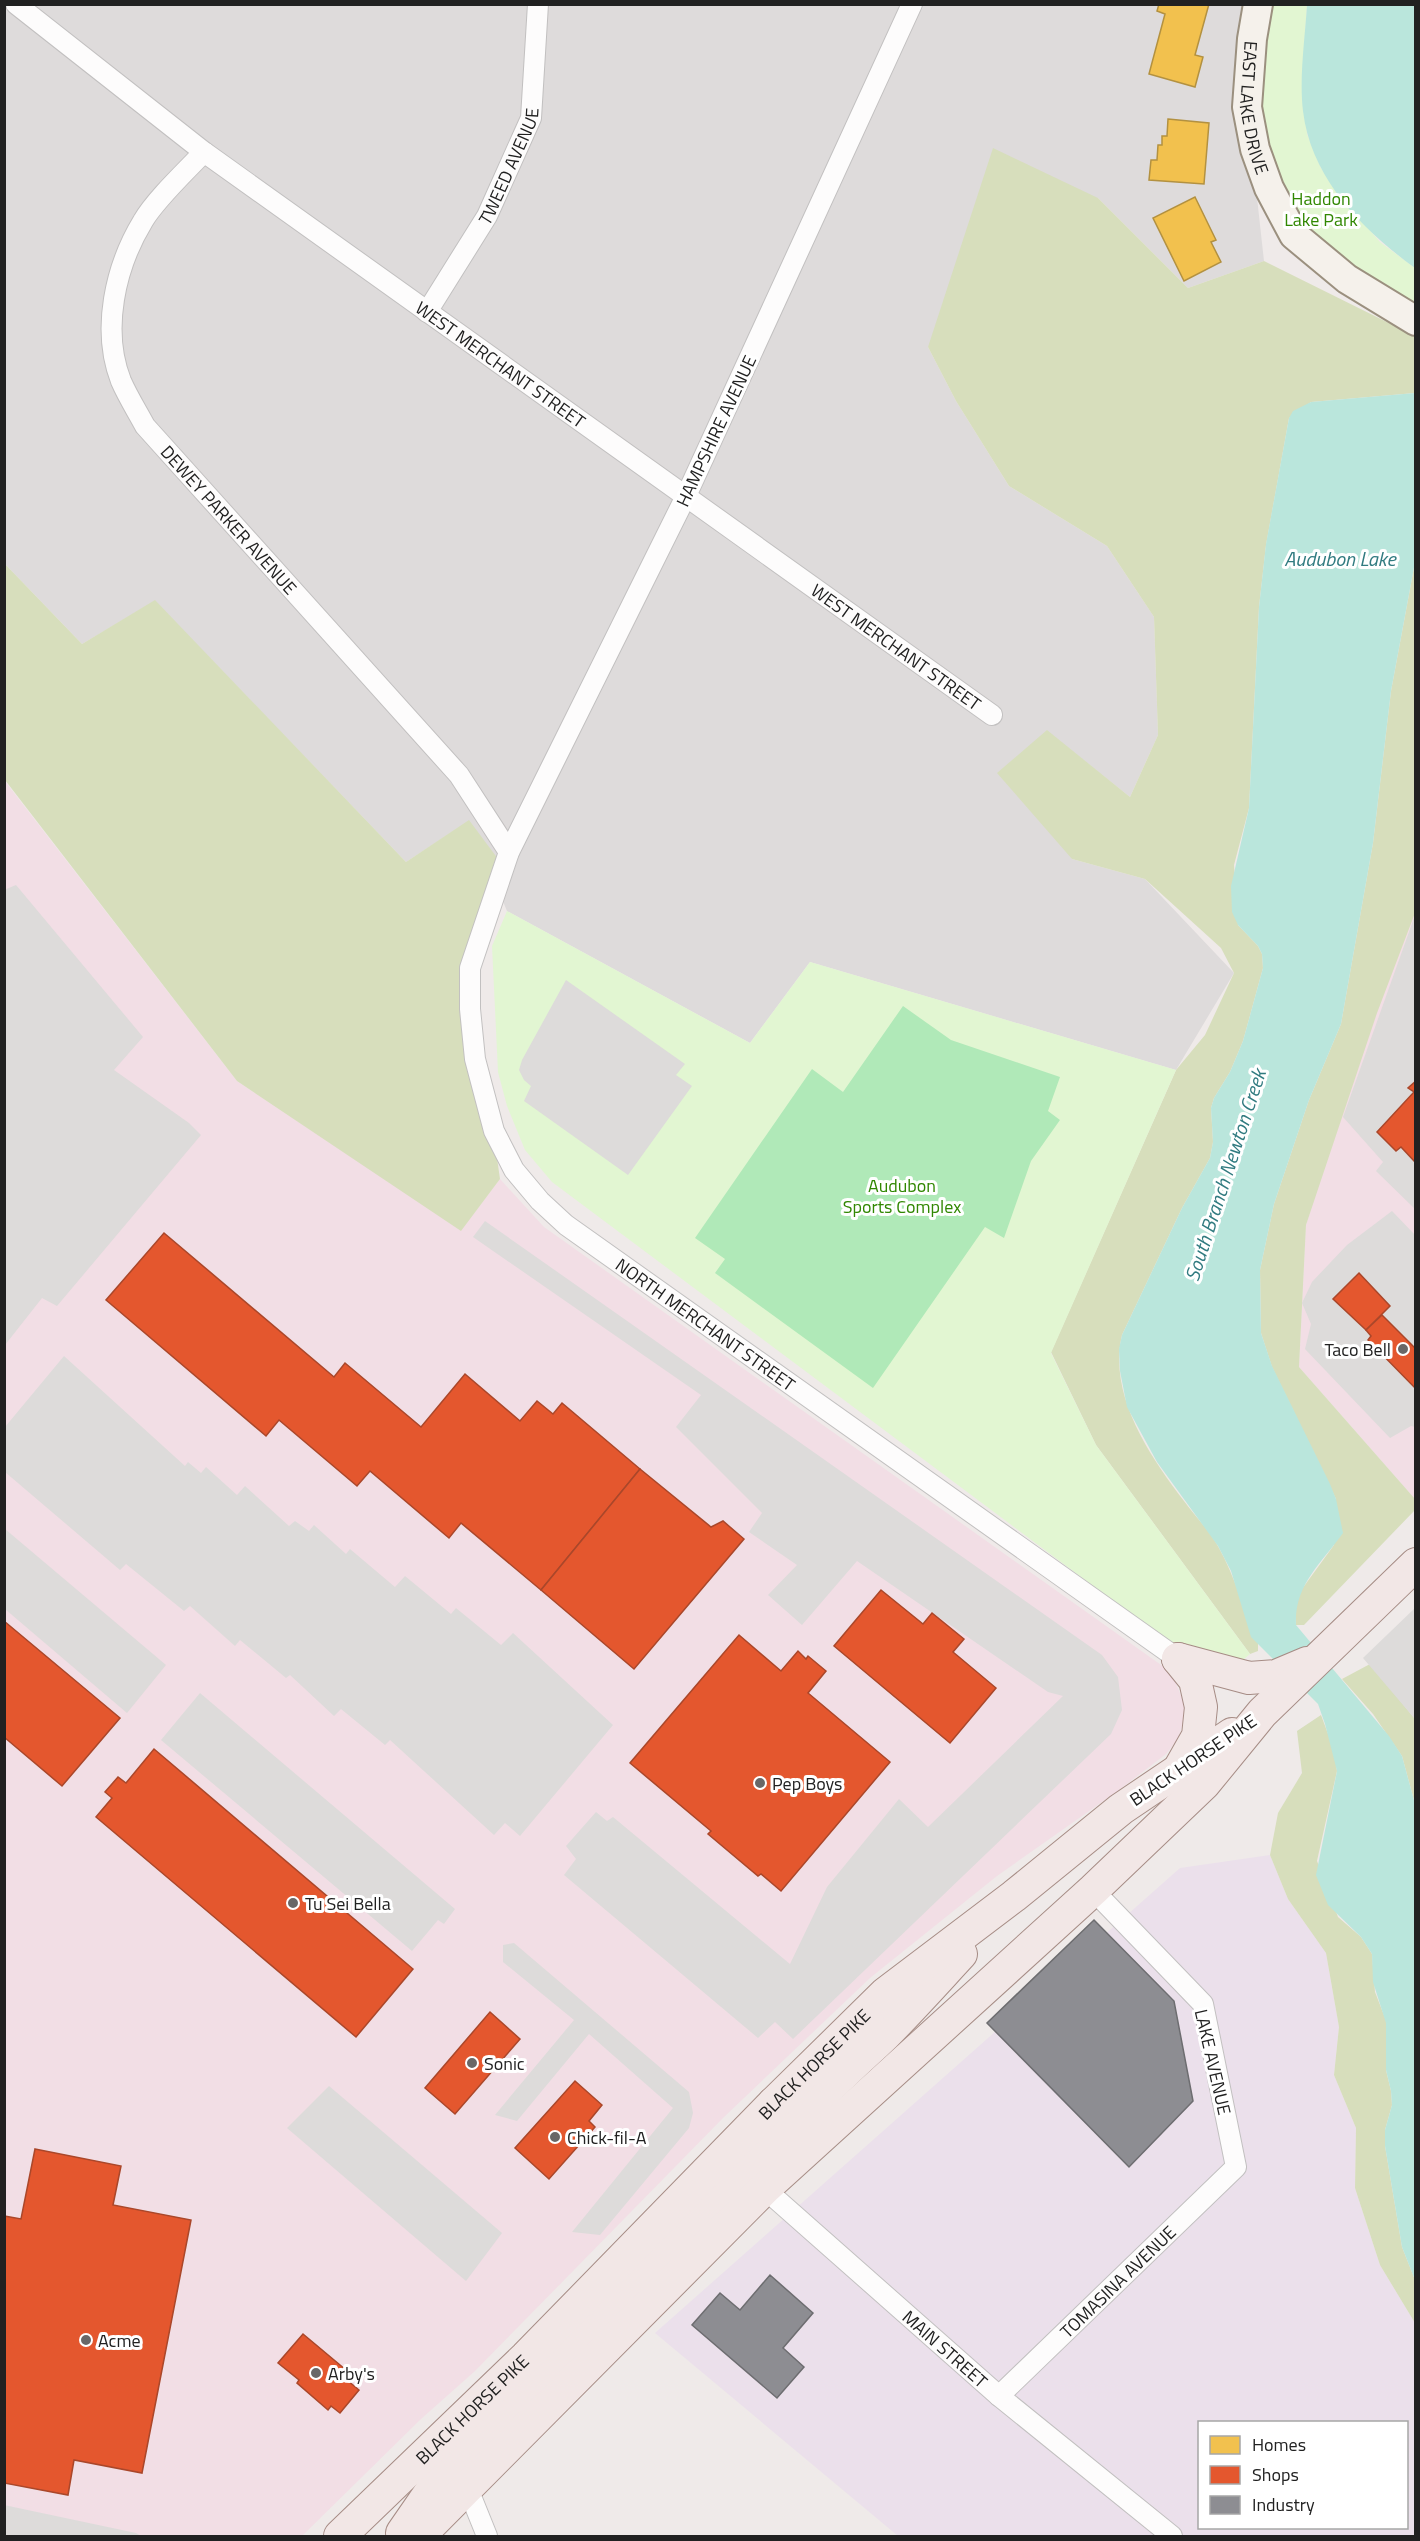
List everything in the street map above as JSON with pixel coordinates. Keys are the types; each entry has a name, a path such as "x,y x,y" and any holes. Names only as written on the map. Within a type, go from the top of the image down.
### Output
{"main road":[{"path":"1262,1713 1282,1683 1317,1659 1416,1564"},
{"path":"1178,1659 1249,1678 1282,1683"},
{"path":"1178,1659 1195,1680 1201,1707 1198,1736 1179,1770"},
{"name":"BLACK HORSE PIKE","path":"419,2536 468,2489 744,2171 765,2144 774,2103 886,1993 1014,1896 1120,1809 1262,1713"},
{"name":"BLACK HORSE PIKE","path":"340,2536 526,2357 744,2171 1093,1890 1204,1784 1262,1713"},
{"path":"399,2536 449,2464 744,2171 774,2154 794,2124 913,2007 1014,1896"}],"street":[{"name":"WEST MERCHANT STREET","path":"16,4 204,152 992,715"},
{"name":"TWEED AVENUE","path":"427,312 488,216 531,118 538,4"},
{"name":"HAMPSHIRE AVENUE","path":"509,852 686,496 912,4"},
{"name":"EAST LAKE DRIVE","path":"1258,4 1252,39 1247,107 1255,148 1269,188 1294,235 1347,279 1416,321"},
{"name":"DEWEY PARKER AVENUE","path":"204,152 143,220 124,260 113,302 113,352 122,382 145,426 459,776 509,852"},
{"name":"NORTH MERCHANT STREET","path":"509,852 470,968 470,1009 475,1059 494,1131 514,1170 533,1193 566,1225 1178,1659"},
{"name":"LAKE AVENUE","path":"1093,1890 1203,2004 1236,2167"},
{"name":"TOMASINA AVENUE","path":"999,2397 1236,2167"},
{"name":"MAIN STREET","path":"744,2171 999,2397 1172,2536"},
{"path":"468,2489 487,2536"}],"shaded area":[{"path":"5,5 1258,5 1247,107 1264,261 1188,288 1098,198 928,347 956,401 1009,486 1107,546 1154,617 1158,735 1130,797 1047,731 1072,859 1145,879 1234,973 1176,1070 810,962 750,1043 507,911 469,821 406,862 155,601 82,644 5,564"},
{"path":"993,148 1098,198 1188,288 1264,261 1415,336 1415,393 1311,402 1289,418 1266,545 1259,607 1249,808 1234,865 1238,925 1258,946 1262,954 1263,968 1243,1041 1211,1108 1213,1142 1210,1158 1182,1208 1122,1335 1119,1357 1126,1402 1145,1444 1219,1548 1235,1582 1258,1641 1258,1651 1250,1654 1096,1445 1051,1352 1176,1070 1205,1035 1234,973 1221,948 1145,879 1072,859 997,773 1047,730 1130,797 1158,735 1154,617 1107,546 1009,486 956,401 928,347"},
{"path":"1415,562 1415,913 1377,1013 1306,1225 1299,1367 1415,1499 1415,1510 1304,1625 1296,1625 1295,1607 1302,1589 1334,1545 1336,1499 1272,1367 1261,1333 1260,1270 1274,1204 1309,1100 1341,1024 1373,843 1391,691"},
{"path":"5,564 82,644 155,600 406,862 469,820 504,867 470,968 500,1179 461,1231 237,1081 5,780"},
{"path":"4,780 237,1081 461,1230 500,1179 544,1227 1171,1672 1183,1700 1185,1716 1178,1739 1166,1754 997,1876 870,1978 724,2117 475,2371 421,2419 302,2536 5,2536"},
{"path":"1415,869 1415,1499 1299,1367 1306,1225"},
{"path":"16,885 143,1037 114,1070 189,1123 201,1135 57,1306 42,1298 5,1345 4,890"},
{"path":"1415,915 1415,1209 1376,1171 1383,1162 1343,1117"},
{"path":"566,980 685,1064 676,1075 692,1086 628,1175 524,1101 531,1086 524,1080 519,1070 522,1060"},
{"path":"1392,1211 1415,1235 1415,1427 1411,1426 1390,1438 1305,1349 1311,1324 1302,1303 1312,1282 1347,1245"},
{"path":"485,1221 1102,1655 1118,1677 1122,1710 1111,1734 793,2039 775,2022 758,2038 564,1875 576,1859 566,1846 596,1812 607,1821 613,1817 790,1964 827,1887 899,1799 928,1827 1063,1696 1048,1692 857,1561 802,1625 768,1595 797,1565 749,1532 762,1513 676,1427 701,1395 473,1237"},
{"path":"64,1356 185,1466 188,1462 201,1473 206,1467 237,1495 245,1486 289,1526 295,1521 309,1531 314,1525 346,1554 350,1549 395,1587 405,1576 451,1614 456,1608 501,1645 513,1633 613,1725 520,1836 505,1823 494,1835 390,1740 385,1745 341,1709 334,1716 290,1675 286,1678 240,1640 235,1646 190,1606 184,1611 126,1564 120,1570 5,1472 5,1427"},
{"path":"5,1529 166,1665 127,1713 5,1609"},
{"path":"1415,1608 1415,1719 1363,1658"},
{"path":"1370,1664 1415,1719 1415,1804 1402,1756 1373,1714 1342,1679"},
{"path":"200,1693 455,1909 444,1924 438,1920 412,1951 161,1740"},
{"path":"1321,1715 1334,1750 1337,1771 1317,1861 1338,1917 1361,1937 1372,1954 1375,1992 1387,2023 1386,2070 1392,2105 1385,2130 1385,2146 1402,2247 1415,2280 1415,2323 1380,2265 1355,2188 1356,2128 1334,2075 1339,2027 1326,1953 1288,1899 1270,1855 1278,1813 1302,1773 1297,1731"},
{"path":"1270,1855 1288,1899 1326,1953 1339,2027 1334,2075 1356,2128 1355,2188 1380,2265 1415,2323 1415,2536 898,2536 655,2333 1180,1868"},
{"path":"514,1943 689,2092 693,2113 689,2128 600,2235 572,2232 673,2108 589,2034 517,2121 495,2115 574,2020 503,1962 503,1945"},
{"path":"329,2086 502,2233 466,2281 287,2128"},
{"path":"4,2505 136,2533 141,2536 5,2536"}],"green space":[{"name":"Haddon Lake Park","path":"1271,5 1307,5 1304,50 1307,134 1321,168 1335,190 1380,242 1415,268 1415,308 1379,288 1317,240 1287,196 1266,146 1261,114 1261,46"},
{"name":"Audubon Sports Complex","path":"507,911 750,1043 810,962 1176,1070 1051,1353 1096,1445 1250,1654 1219,1680 552,1182 525,1150 507,1106 498,1072 492,946"},
{"path":"903,1006 951,1040 1060,1077 1048,1111 1060,1120 1031,1161 1004,1238 985,1227 873,1388 715,1273 725,1259 695,1238 812,1069 843,1092"}],"water":[{"path":"1307,5 1415,5 1415,268 1359,220 1328,181 1317,159 1308,136 1302,98"},
{"name":"Audubon Lake","path":"1415,393 1415,562 1391,691 1373,843 1341,1024 1309,1100 1274,1204 1260,1270 1261,1333 1272,1366 1330,1484 1336,1499 1343,1533 1304,1586 1299,1598 1296,1625 1389,1736 1402,1756 1415,1804 1415,2280 1402,2247 1385,2146 1385,2130 1392,2105 1386,2070 1386,2023 1373,1982 1372,1954 1361,1937 1328,1905 1316,1875 1337,1771 1325,1724 1318,1704 1251,1637 1231,1571 1218,1546 1157,1462 1127,1407 1120,1371 1119,1349 1122,1335 1182,1208 1210,1158 1213,1142 1211,1108 1243,1041 1263,968 1262,954 1258,946 1238,925 1232,912 1231,886 1249,808 1259,607 1266,544 1289,418 1293,411 1311,402"}],"building: Homes":[{"path":"1159,4 1209,4 1195,55 1203,57 1195,87 1149,74 1165,14 1157,11"},
{"path":"1168,119 1209,123 1204,184 1149,180 1151,160 1157,160 1158,145 1162,145 1162,136 1167,136"},
{"path":"1195,197 1216,240 1211,242 1221,262 1184,281 1153,218"}],"building: Shops":[{"path":"1416,1081 1416,1163 1401,1147 1396,1151 1377,1132 1414,1092 1408,1088"},
{"path":"164,1233 334,1377 345,1363 421,1427 465,1374 520,1421 537,1401 553,1414 562,1403 640,1469 541,1590 461,1523 449,1538 370,1471 357,1486 279,1420 266,1436 106,1300"},
{"path":"1359,1273 1390,1306 1366,1330 1333,1299"},
{"path":"1382,1315 1416,1349 1416,1389 1368,1340 1371,1336 1366,1330"},
{"path":"640,1469 711,1527 723,1521 744,1539 634,1669 541,1590"},
{"path":"881,1590 923,1624 932,1613 964,1639 953,1652 996,1688 950,1743 834,1646"},
{"path":"4,1621 120,1718 62,1786 4,1737"},
{"path":"739,1635 781,1671 798,1651 806,1659 808,1656 826,1671 808,1693 890,1762 781,1891 761,1874 758,1876 708,1834 711,1831 630,1763"},
{"path":"154,1749 413,1969 356,2037 96,1817 112,1798 105,1792 118,1777 126,1783"},
{"name":"Sonic","path":"490,2012 520,2039 455,2114 425,2088"},
{"name":"Chick-fil-A","path":"575,2081 602,2105 589,2121 595,2127 549,2179 515,2148"},
{"name":"Acme","path":"35,2149 121,2166 113,2205 191,2220 142,2473 74,2460 68,2495 4,2483 4,2216 21,2219"},
{"name":"Arby's","path":"303,2334 346,2370 341,2375 359,2390 340,2413 331,2406 328,2410 297,2383 299,2380 278,2363"}],"building: Industry":[{"path":"1094,1920 1174,2001 1193,2101 1129,2167 987,2023"},
{"path":"770,2275 813,2313 783,2348 804,2367 777,2398 692,2325 720,2293 740,2310"}],"place":[{"name":"Taco Bell","path":"1403,1349"},
{"name":"Pep Boys","path":"760,1783"},
{"name":"Tu Sei Bella","path":"293,1903"},
{"name":"Sonic","path":"472,2063"},
{"name":"Chick-fil-A","path":"555,2137"},
{"name":"Acme","path":"86,2340"},
{"name":"Arby's","path":"316,2373"}],"water label":[{"name":"South Branch Newton Creek","path":"1225,1175"}]}
